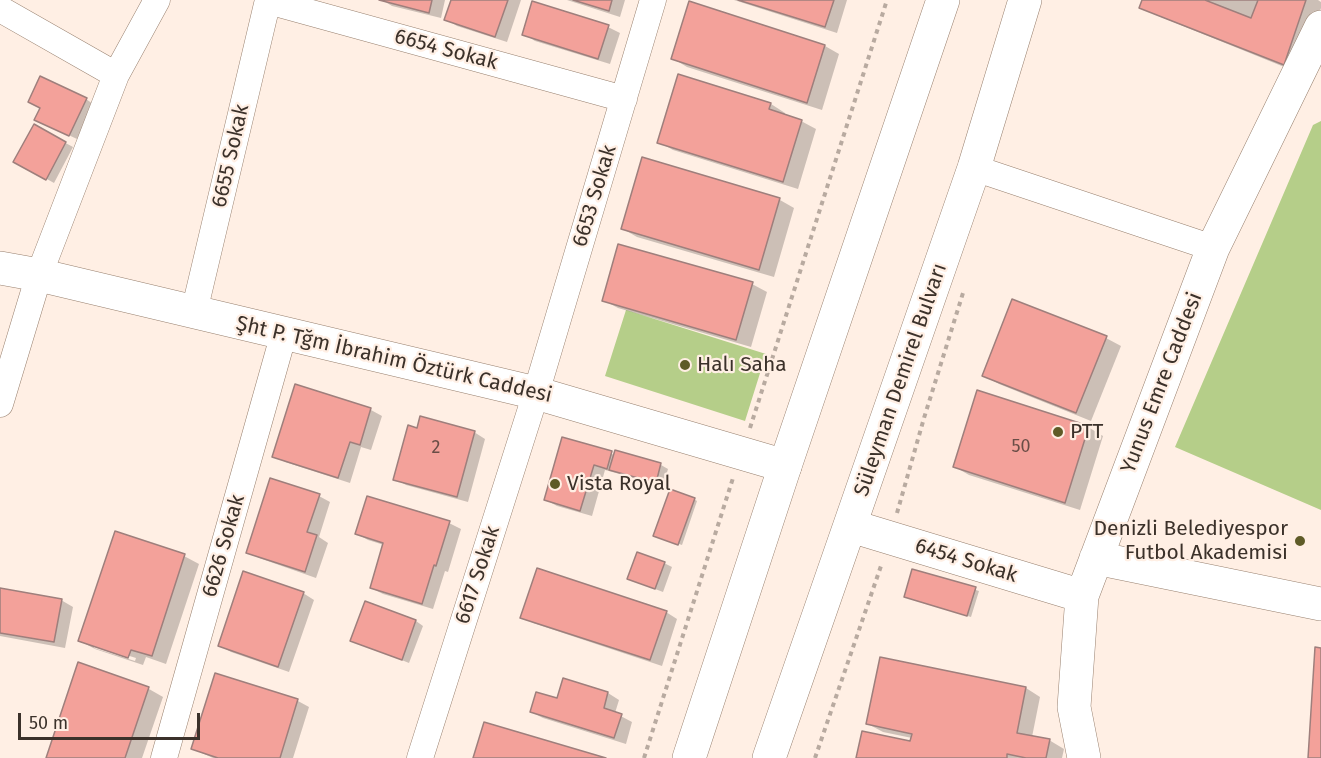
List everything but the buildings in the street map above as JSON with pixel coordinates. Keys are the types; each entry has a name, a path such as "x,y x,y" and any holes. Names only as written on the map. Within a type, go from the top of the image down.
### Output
{"main road":[{"path":"689,758 943,0"},
{"name":"Süleyman Demirel Bulvarı","path":"769,758 974,168 1024,0"},
{"name":"Yunus Emre Caddesi","path":"1084,758 1074,707 1082,596 1213,248 1321,27"},
{"name":"Şht P. Tğm İbrahim Öztürk Caddesi","path":"0,268 39,275 536,393 785,466"},
{"name":"6454 Sokak","path":"851,526 1082,596"},
{"path":"1096,558 1321,604"}],"street":[{"path":"0,404 39,275 116,75 157,0"},
{"name":"6653 Sokak","path":"536,393 654,0"},
{"name":"6654 Sokak","path":"268,1 624,99"},
{"name":"6655 Sokak","path":"194,312 268,1"},
{"path":"0,9 116,75"},
{"path":"974,168 1213,248"},
{"name":"6626 Sokak","path":"164,758 284,333"},
{"name":"6617 Sokak","path":"420,758 536,393"}],"path":[{"path":"645,758 886,0"},
{"path":"815,758 878,576 965,286"}],"green space":[{"path":"1321,121 1321,510 1175,447 1313,125"},
{"name":"Halı Saha","path":"626,310 766,354 745,421 605,376"}],"place":[{"name":"Halı Saha","path":"685,365"},
{"name":"PTT","path":"1058,432"},
{"name":"Vista Royal","path":"555,484"},
{"name":"Denizli Belediyespor Futbol Akademisi","path":"1300,541"}]}
